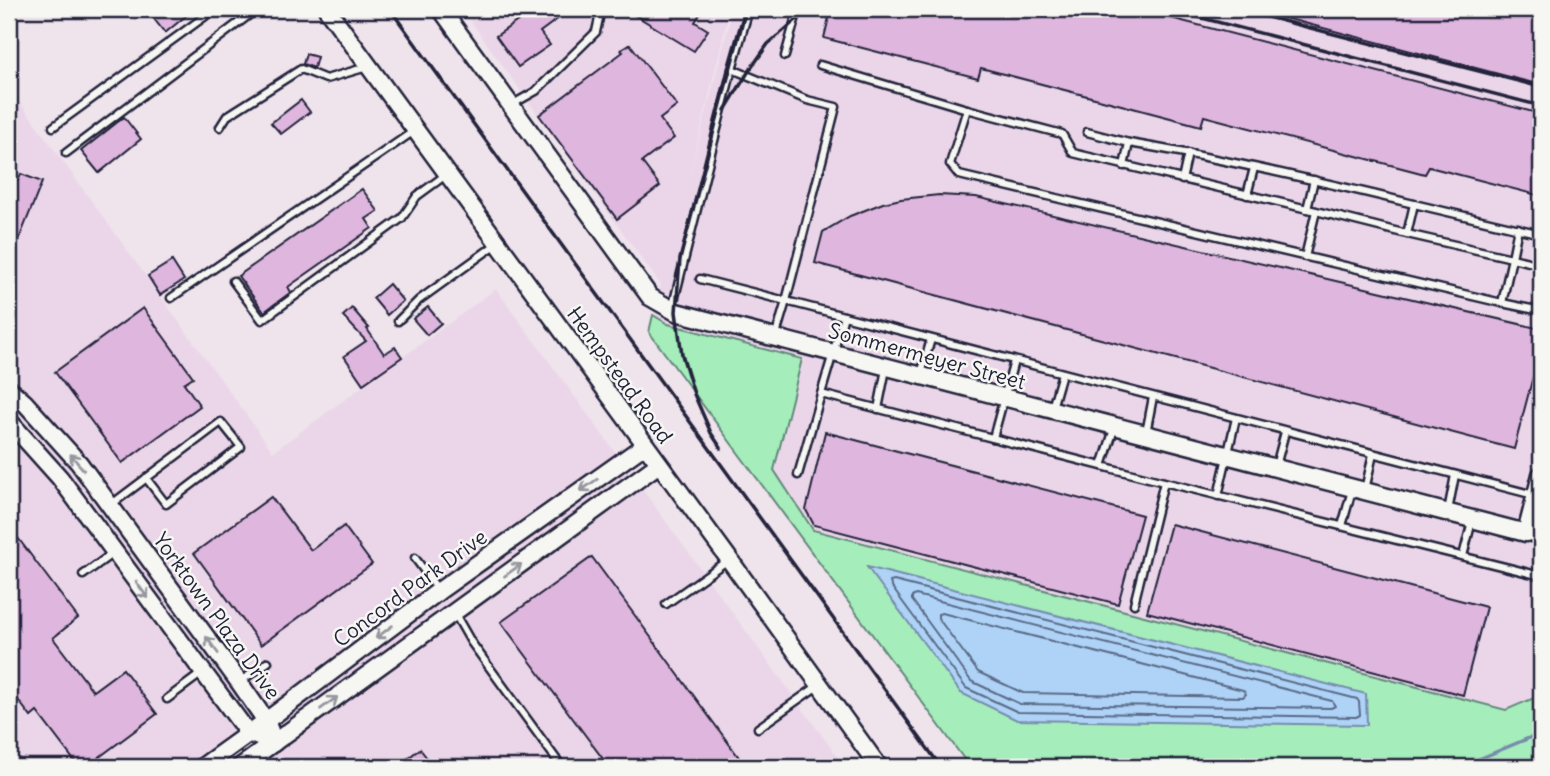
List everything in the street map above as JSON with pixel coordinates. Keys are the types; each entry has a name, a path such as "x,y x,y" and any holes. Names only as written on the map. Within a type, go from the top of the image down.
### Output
{"street":[{"name":"Hempstead Road","path":"327,9 879,767"},
{"name":"Sommermeyer Street","path":"442,9 650,297 672,310 1534,535"},
{"name":"Yorktown Plaza Drive","path":"9,389 79,463 239,682 266,721 274,743"},
{"path":"9,421 60,478 248,733 274,743"},
{"name":"Concord Park Drive","path":"202,767 439,591 645,445"},
{"path":"240,767 659,464"},
{"path":"1534,535 1536,496 1541,475"},
{"path":"115,552 142,550"},
{"path":"439,591 454,612"}],"lane":[{"path":"53,127 215,9"},
{"path":"66,153 257,9"},
{"path":"511,106 536,91 596,32 601,9"},
{"path":"672,310 749,9"},
{"path":"785,56 798,9"},
{"path":"820,65 1062,134 1073,153 1541,265"},
{"path":"220,127 227,116 301,69 326,79 369,66"},
{"path":"732,69 807,100 836,107 775,338"},
{"path":"967,109 950,164 959,175 1541,312"},
{"path":"171,298 415,130"},
{"path":"1087,132 1314,180 1541,233"},
{"path":"1124,166 1129,143"},
{"path":"1182,180 1188,153"},
{"path":"1247,195 1254,167"},
{"path":"233,281 262,320 402,218 417,196 447,174"},
{"path":"1307,209 1314,180"},
{"path":"1407,234 1415,204"},
{"path":"1305,257 1316,211"},
{"path":"1502,303 1518,228"},
{"path":"398,321 419,300 498,243"},
{"path":"700,279 1536,496"},
{"path":"798,475 844,316"},
{"path":"921,376 931,339"},
{"path":"993,438 1014,360"},
{"path":"878,409 886,367"},
{"path":"1052,410 1062,373"},
{"path":"821,394 1541,576"},
{"path":"1145,435 1153,397"},
{"path":"1218,496 1236,418"},
{"path":"110,505 146,478 221,422 241,447 166,504 146,478"},
{"path":"1102,466 1115,427"},
{"path":"1276,468 1285,432"},
{"path":"1342,526 1373,454"},
{"path":"1447,513 1455,475"},
{"path":"1134,604 1164,482"},
{"path":"1463,556 1472,519"},
{"path":"83,575 115,552"},
{"path":"415,558 439,591"},
{"path":"666,604 730,559"},
{"path":"454,612 471,642 562,767"},
{"path":"239,682 268,662"},
{"path":"167,699 203,672"},
{"path":"758,728 819,685"}],"shaded area":[{"path":"462,9 730,9 688,181 733,9 1541,9 1541,767 970,767 649,332 661,285"},
{"path":"9,87 273,452 496,289 845,767 9,767"}],"green space":[{"path":"653,315 668,324 802,359 774,470 813,530 1506,710 1541,695 1541,767 970,767 649,332"}],"water":[{"path":"867,567 1366,694 1367,725 1017,720 961,693"}],"building":[{"path":"158,9 181,9 187,15 165,33 151,15"},
{"path":"535,9 571,9 540,32 550,45 518,67 496,36"},
{"path":"625,9 703,9 695,22 708,30 694,51"},
{"path":"831,9 1136,9 1541,114 1541,196 1429,167 1425,174 1204,116 1201,126 981,68 978,78 824,38"},
{"path":"1263,9 1541,9 1541,85 1262,12"},
{"path":"630,44 677,106 660,119 674,138 642,162 660,186 617,219 539,115"},
{"path":"306,54 317,57 314,68 303,64"},
{"path":"301,100 310,112 281,134 271,123"},
{"path":"124,117 141,139 99,173 81,151"},
{"path":"21,174 42,182 9,264 9,177 18,180"},
{"path":"362,189 378,211 366,219 372,228 288,287 291,292 264,312 238,276"},
{"path":"939,195 976,197 1541,329 1541,346 1514,449 815,263 823,232 850,216 883,203"},
{"path":"172,261 184,280 160,295 148,276"},
{"path":"389,284 403,301 387,315 373,298"},
{"path":"428,307 441,323 427,335 413,319"},
{"path":"143,308 193,377 184,383 200,406 122,463 55,372"},
{"path":"352,308 369,328 367,329 384,354 395,347 402,357 363,384 344,356 366,341 343,316"},
{"path":"825,432 1142,515 1118,604 814,525 806,510"},
{"path":"271,497 311,550 344,526 372,564 261,645 194,553"},
{"path":"1171,524 1486,607 1463,695 1147,612"},
{"path":"9,526 78,618 53,638 93,691 123,669 157,714 86,767 79,767 37,712 31,717 9,688"},
{"path":"592,557 746,767 609,767 501,622"},
{"path":"420,749 434,767 396,767"}],"waterway":[{"path":"1460,767 1541,733"}],"railway":[{"path":"390,9 941,767"},
{"path":"721,448 711,433 694,394 682,355 676,312 680,259 746,9"},
{"path":"725,110 768,44 809,9"},
{"path":"1167,9 1541,106"},
{"path":"1236,9 1541,87"}]}
